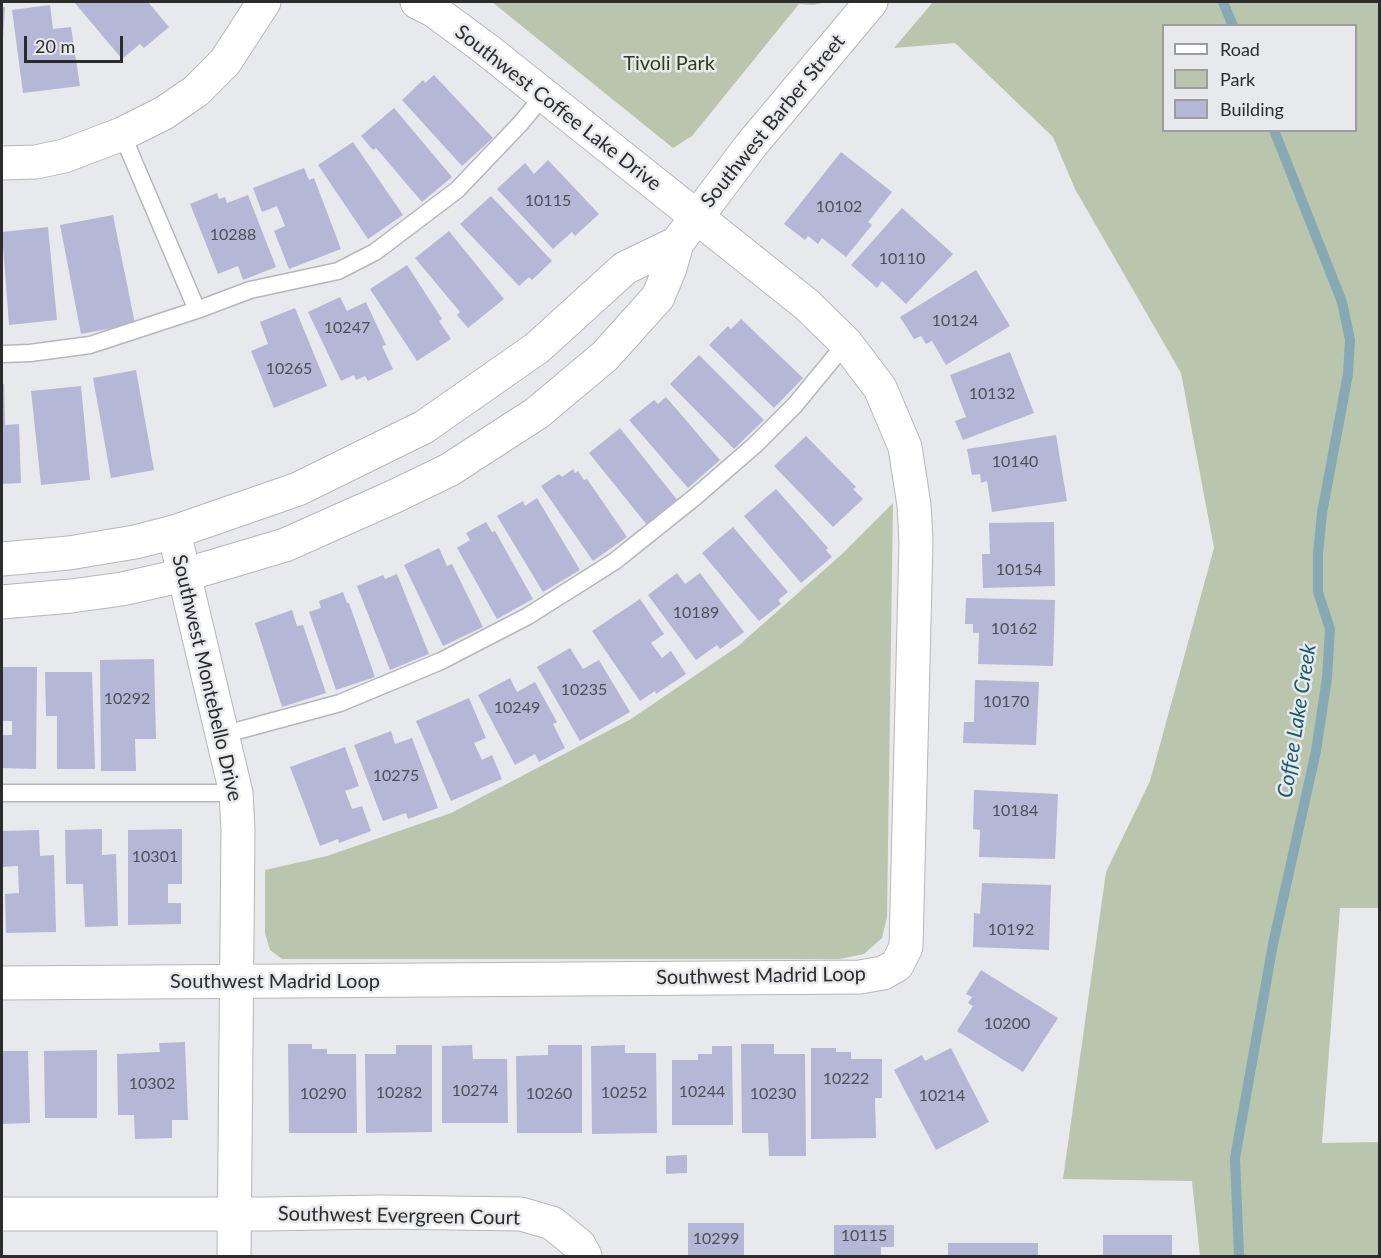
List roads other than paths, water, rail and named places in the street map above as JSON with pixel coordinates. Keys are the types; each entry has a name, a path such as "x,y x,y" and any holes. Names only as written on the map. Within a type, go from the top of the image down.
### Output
{"street":[{"path":"2,163 36,162 64,156 122,134 164,113 196,91 225,62 264,2"},
{"name":"Southwest Coffee Lake Drive","path":"417,2 433,10 544,95 687,230"},
{"name":"Southwest Barber Street","path":"2,602 122,589 184,575 285,545 449,470 537,413 605,356 658,297 687,230 752,144 861,13"},
{"name":"Southwest Barber Street","path":"2,559 19,559 105,548 174,532 298,489 424,427 537,348 625,268 687,230"},
{"name":"Southwest Madrid Loop","path":"2,983 860,977 883,973 897,965 906,947 908,928 916,552 914,505 905,447 880,388 846,343 806,304 687,230"},
{"name":"Southwest Montebello Drive","path":"174,532 236,793 238,830 234,1257"},
{"name":"Southwest Evergreen Court","path":"2,1214 381,1212 521,1214 552,1222 579,1245 585,1257"}],"lane":[{"path":"2,354 30,353 90,345 250,290 338,270 375,252 457,190 520,124 544,95"},
{"path":"122,134 197,310"},
{"path":"222,735 340,703 441,661 528,616 615,561 695,497 755,445 795,405 846,343"},
{"path":"2,793 236,793"}],"waterway":[{"name":"Coffee Lake Creek","path":"1223,2 1232,24"},
{"name":"Coffee Lake Creek","path":"1239,1256 1235,1158 1273,944 1316,751 1327,678 1330,629 1318,592 1318,554 1322,513 1348,374 1350,340 1342,302 1275,132"}],"park label":[{"name":"Tivoli Park","path":"669,64"}]}
